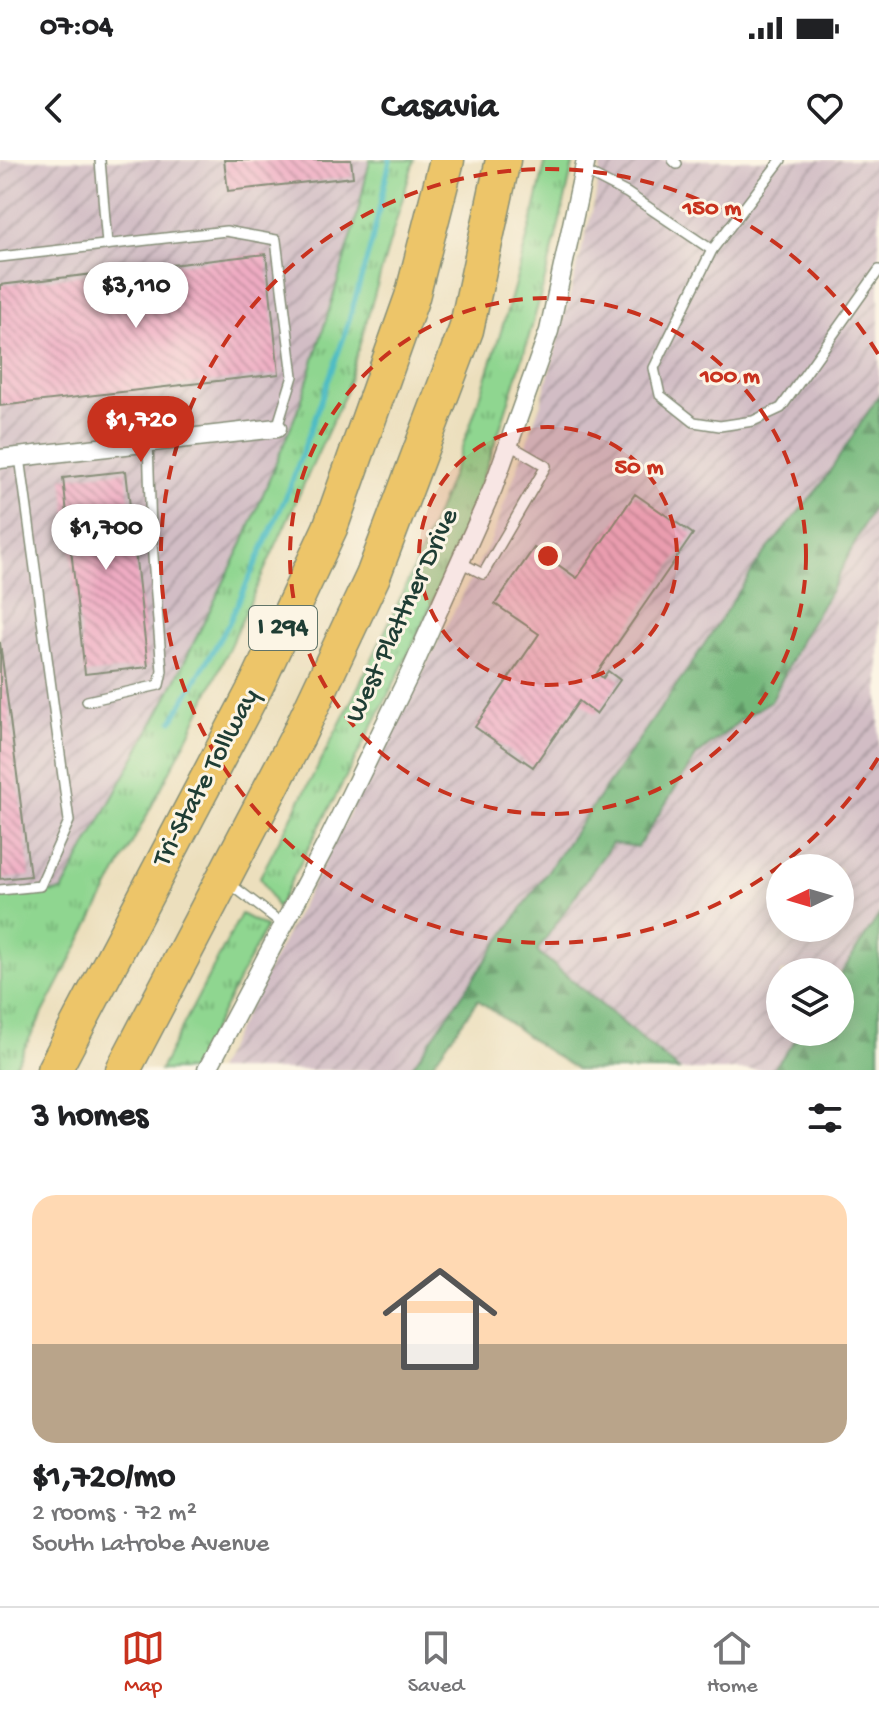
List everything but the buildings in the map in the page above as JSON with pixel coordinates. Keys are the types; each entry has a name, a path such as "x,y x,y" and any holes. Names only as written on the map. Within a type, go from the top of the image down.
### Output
{"highway":[{"name":"Tri-State Tollway","path":"54,1070 256,686 330,528 412,297 447,160"},
{"name":"I 294","path":"123,1070 298,736 379,562 466,330 503,160"}],"street":[{"name":"West Plattner Drive","path":"207,1070 284,925 413,667 493,488 549,331 585,166"},
{"path":"0,459 277,428"}],"lane":[{"path":"100,160 107,244"},
{"path":"781,160 712,250 654,368 660,395 694,422 720,426 753,421 781,408 879,270"},
{"path":"585,166 712,250"},
{"path":"0,257 226,231 276,240 293,376 277,428"},
{"path":"87,701 159,685 162,671 151,531 148,442"},
{"path":"460,562 483,574 546,466 508,444"},
{"path":"0,890 40,886 69,821 20,457"},
{"path":"223,879 284,925"}],"shaded area":[{"path":"0,160 370,160 354,228 301,402 243,543 165,701 62,891 0,897"},
{"path":"602,160 879,160 879,395 821,485 762,556 692,663 410,1070 216,1070 492,538 542,400 595,200"},
{"path":"879,495 879,915 851,958 766,958 766,1046 791,1046 773,1070 679,1070 536,952 613,843 638,847 696,756 742,719 772,700 801,639 830,592"}],"green space":[{"path":"370,160 414,160 345,394 190,733 13,1070 0,1070 0,897 62,891 165,701 243,543 301,402 354,228"},
{"path":"546,160 574,160 526,348 496,441 421,628 277,908 260,877 366,672 442,499 494,356"},
{"path":"879,395 879,495 830,592 801,639 772,700 742,719 696,756 638,847 612,843 537,951 679,1070 578,1070 478,1000 428,1070 410,1070 692,663 762,556 821,485"},
{"path":"241,914 266,927 192,1070 160,1070"},
{"path":"879,915 879,1063 875,1070 773,1070 791,1046 854,1046 854,958 851,958"}],"waterway":[{"path":"172,721 229,623 288,492 344,337 372,241 390,160"}]}
